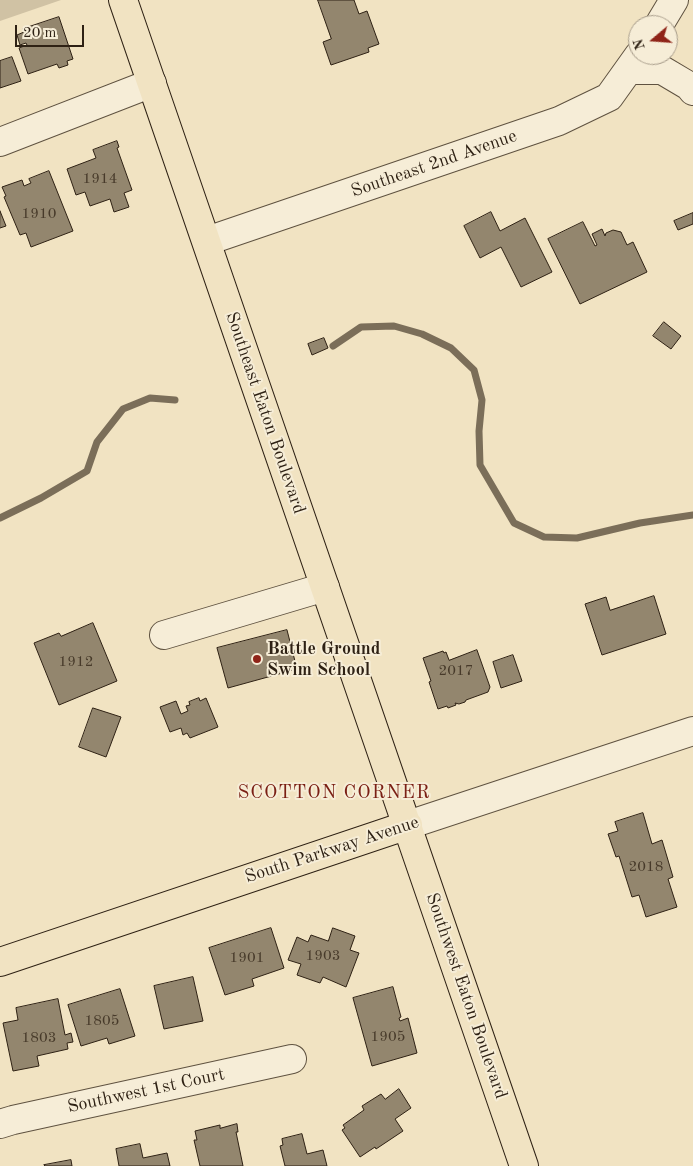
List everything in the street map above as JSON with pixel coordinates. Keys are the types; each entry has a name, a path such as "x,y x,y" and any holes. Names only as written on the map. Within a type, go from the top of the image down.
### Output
{"main road":[{"name":"Southeast Eaton Boulevard","path":"123,0 408,825"},
{"name":"South Parkway Avenue","path":"0,962 408,825"},
{"name":"Southwest Eaton Boulevard","path":"408,825 524,1166"}],"street":[{"path":"664,15 674,0"},
{"name":"Southeast 2nd Avenue","path":"206,241 559,121 609,97 633,65"},
{"path":"645,65 662,70 689,86 693,91"},
{"path":"0,142 152,83"},
{"path":"164,634 325,587"},
{"name":"South Parkway Avenue","path":"408,825 693,731"},
{"name":"Southwest 1st Court","path":"0,1124 292,1059"}],"shaded area":[{"path":"0,0 61,0 0,21"}],"building":[{"path":"318,0 354,0 359,14 367,11 379,44 368,48 369,52 331,65 323,42 331,39"},
{"path":"59,17 73,59 67,61 68,65 59,68 57,64 28,74 19,48 27,45 26,43 20,45 17,35 24,32 23,29"},
{"path":"12,57 21,81 0,88 0,61"},
{"path":"117,141 119,147 117,148 132,190 124,193 129,207 114,212 110,199 90,206 85,192 76,195 67,169 96,158 93,150"},
{"path":"49,171 73,231 31,247 26,233 20,235 4,197 6,196 2,187 22,180 24,186 31,183 29,179"},
{"path":"0,211 6,226 0,228"},
{"path":"491,212 500,231 525,218 552,272 521,287 501,247 480,258 464,226"},
{"path":"693,213 693,224 678,230 674,221"},
{"path":"583,222 595,246 597,245 592,234 602,229 605,236 606,233 613,230 621,232 627,245 633,242 647,272 580,304 548,239"},
{"path":"664,322 681,336 671,349 653,336"},
{"path":"324,338 328,348 312,355 308,344"},
{"path":"654,596 666,634 602,655 585,604 606,597 610,610"},
{"path":"93,623 117,681 59,705 34,643 59,633 61,636"},
{"name":"Battle Ground Swim School","path":"287,630 297,669 228,688 217,648"},
{"path":"477,650 490,687 488,692 459,704 455,703 456,705 448,708 447,706 438,709 423,658 443,651 444,653 446,652 449,660"},
{"path":"513,655 522,681 501,688 493,662"},
{"path":"199,698 200,701 206,698 218,727 190,738 187,733 183,735 181,728 170,732 160,707 176,701 181,714 188,711 186,706 190,705 189,702"},
{"path":"93,708 121,717 106,757 79,747"},
{"path":"643,813 652,844 662,840 673,877 668,879 677,907 646,917 639,895 632,897 619,856 616,857 608,834 618,831 615,822"},
{"path":"271,928 284,968 252,979 254,986 225,995 209,948"},
{"path":"333,928 355,936 350,950 359,953 346,987 323,977 320,983 297,975 301,964 288,960 297,937 308,942 311,935 328,941"},
{"path":"193,977 203,1021 164,1029 154,986"},
{"path":"393,987 401,1017 399,1018 400,1021 408,1018 417,1053 372,1066 353,998"},
{"path":"120,989 135,1036 109,1044 107,1038 81,1046 68,1005"},
{"path":"58,999 65,1035 71,1033 73,1042 67,1043 68,1049 37,1056 39,1066 13,1071 3,1023 18,1020 16,1008"},
{"path":"399,1089 411,1108 395,1119 403,1131 360,1157 342,1130 345,1128 343,1125 364,1110 362,1106 381,1094 385,1099"},
{"path":"237,1124 238,1132 236,1132 243,1166 200,1166 194,1140 197,1140 195,1131 220,1125 220,1128"},
{"path":"302,1134 307,1154 323,1150 327,1166 285,1166 280,1146 283,1145 282,1139"},
{"path":"140,1144 143,1158 167,1153 170,1166 119,1166 116,1149"},
{"path":"71,1160 72,1166 44,1165"}],"waterway":[{"path":"333,346 361,327 394,326 422,334 451,348 474,370 482,400 479,431 480,465 514,523 544,537 577,538 640,523 693,515"},
{"path":"0,518 41,498 87,471 97,442 123,409 150,398 175,400"}],"place":[{"name":"Battle Ground Swim School","path":"257,659"}],"district":[{"name":"SCOTTON CORNER","path":"334,793"}]}
